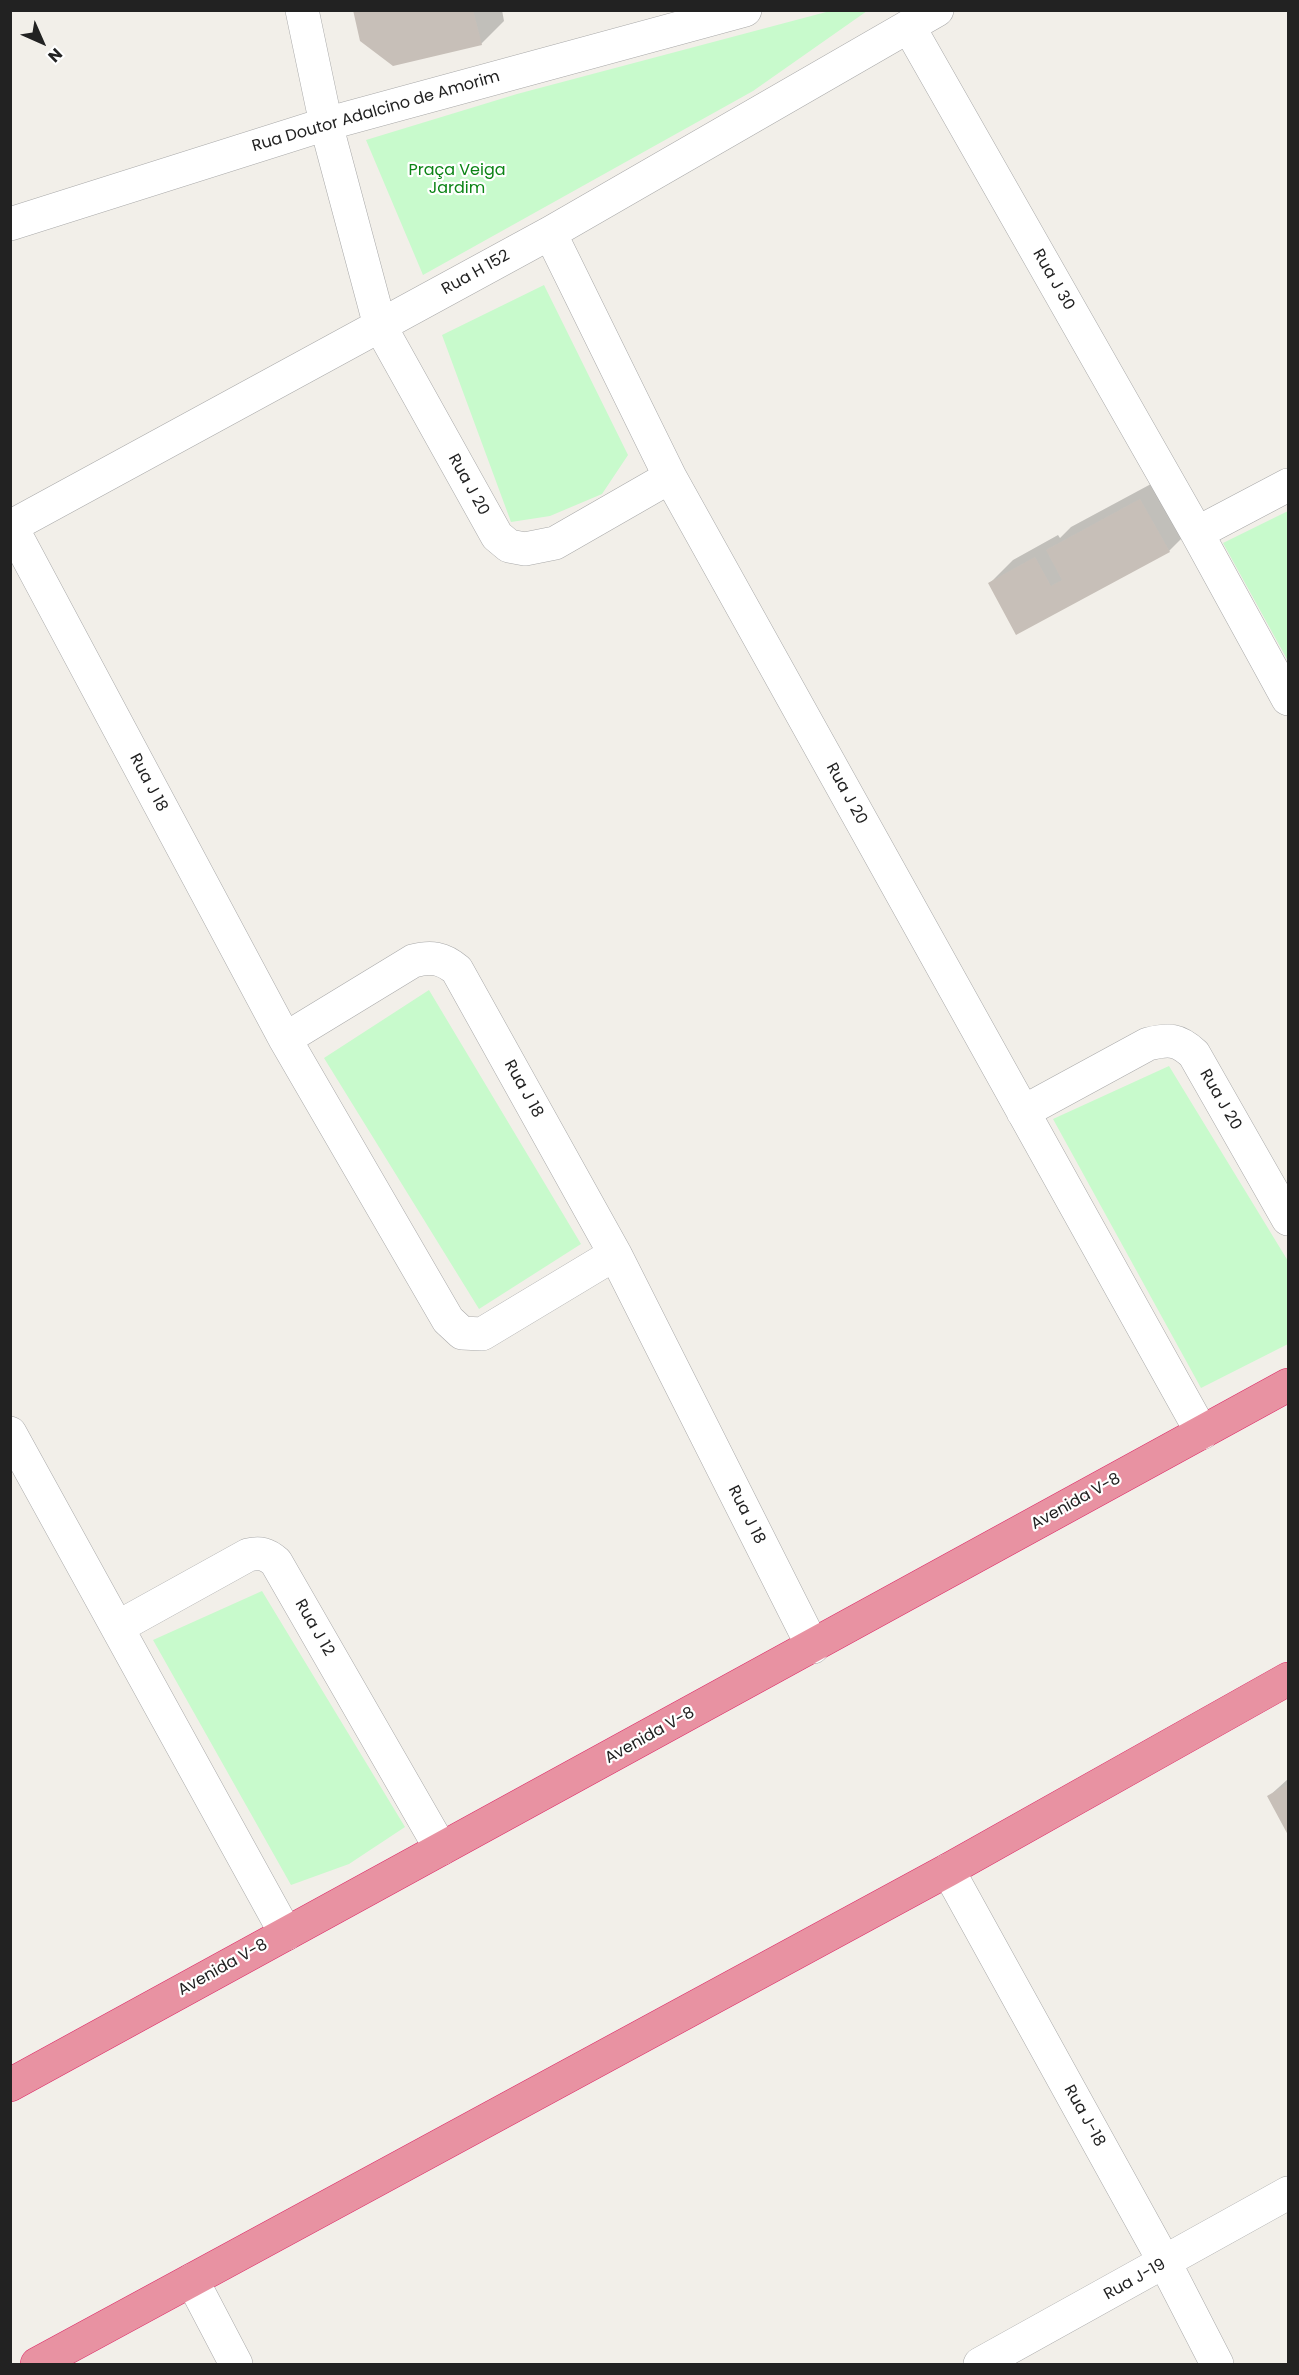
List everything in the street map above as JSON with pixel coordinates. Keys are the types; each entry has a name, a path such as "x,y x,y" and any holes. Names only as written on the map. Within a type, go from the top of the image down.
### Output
{"highway":[{"name":"Avenida V-8","path":"10,2085 1288,1385"},
{"path":"37,2364 948,1870 1288,1679"}],"street":[{"name":"Rua J 20","path":"302,10 326,124 380,326 497,536 509,546 525,549 555,543 670,477"},
{"name":"Rua Doutor Adalcino de Amorim","path":"10,224 326,124 745,10"},
{"name":"Rua H 152","path":"11,527 550,233 937,10"},
{"name":"Rua J 30","path":"909,27 1197,533 1288,699"},
{"name":"Rua J 20","path":"550,233 670,477 1202,1433"},
{"path":"1197,533 1288,484"},
{"name":"Rua J 18","path":"11,527 285,1039 448,1320 462,1332 482,1334 615,1254"},
{"name":"Rua J 18","path":"285,1039 413,961 425,958 438,959 448,962 457,970 615,1254 813,1647"},
{"name":"Rua J 20","path":"1023,1112 1148,1044 1166,1040 1183,1044 1194,1054 1288,1219"},
{"path":"10,1433 286,1934"},
{"name":"Rua J 12","path":"118,1627 248,1555 258,1553 268,1555 276,1562 441,1850"},
{"name":"Rua J-18","path":"948,1870 1165,2263 1217,2364"},
{"name":"Rua J-19","path":"980,2364 1288,2193"},
{"path":"192,2280 236,2364"}],"green space":[{"name":"Praça Veiga Jardim","path":"830,11 867,11 753,91 423,275 366,140 517,94"},
{"path":"544,285 628,455 602,494 550,516 511,522 442,335"},
{"path":"1288,511 1288,661 1223,543"},
{"path":"429,990 581,1244 479,1309 324,1058"},
{"path":"1169,1066 1288,1261 1288,1344 1201,1388 1053,1119"},
{"path":"262,1591 405,1827 349,1864 291,1885 153,1640"}],"building":[{"path":"353,10 473,10 482,45 393,66 360,41"},
{"path":"1140,499 1170,552 1016,635 988,583 1035,557 1051,586 1062,580 1046,550"},
{"path":"1288,1784 1288,1835 1267,1796"}]}
